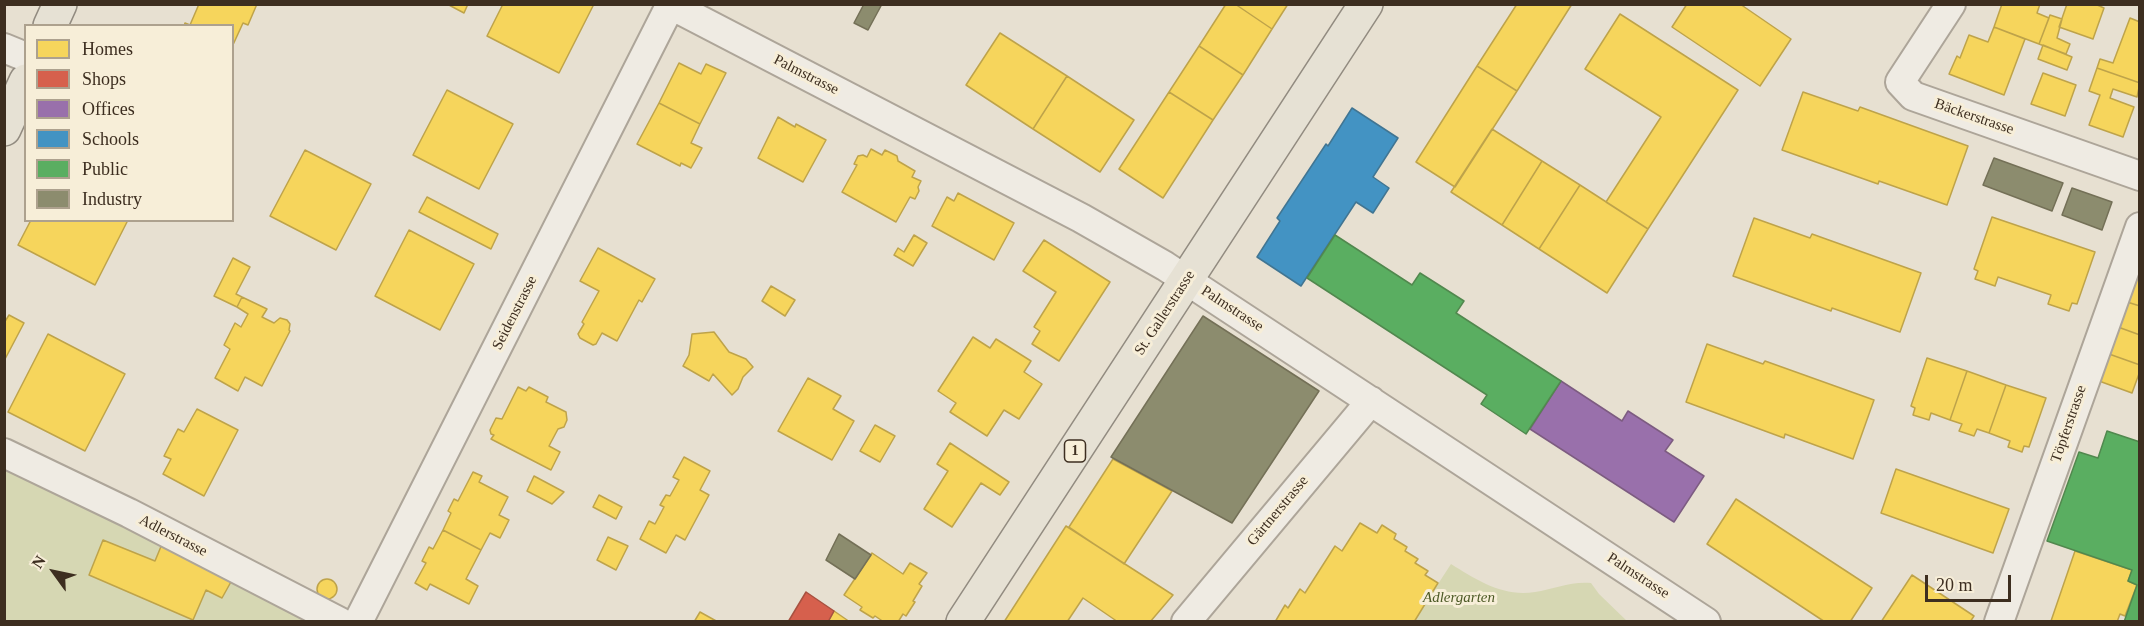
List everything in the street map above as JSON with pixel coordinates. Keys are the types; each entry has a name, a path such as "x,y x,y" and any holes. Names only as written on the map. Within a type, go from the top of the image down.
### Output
{"main road":[{"path":"51,24 60,4"},
{"name":"St. Gallerstrasse","path":"963,621 1366,4"},
{"path":"4,129 24,85"}],"street":[{"name":"Bäckerstrasse","path":"1951,4 1900,82 1913,96 2139,176"},
{"name":"Palmstrasse","path":"670,5 1082,218 1187,280 1706,621"},
{"name":"Seidenstrasse","path":"358,621 670,5"},
{"path":"4,48 24,56"},
{"name":"Töpferstrasse","path":"2000,621 2139,227"},
{"name":"Gärtnerstrasse","path":"1186,621 1371,401"},
{"name":"Adlerstrasse","path":"4,453 129,513 340,621"}],"green space":[{"path":"4,462 317,621 5,621"},
{"name":"Adlergarten","path":"1451,564 1490,586 1512,592 1535,592 1570,584 1591,583 1627,621 1414,621"}],"building: Homes":[{"path":"199,4 257,4 248,25 243,23 234,43 234,24 190,24"},
{"path":"447,4 468,4 464,13"},
{"path":"503,4 594,4 559,73 487,36"},
{"path":"1226,4 1235,4 1272,29 1243,75 1199,46"},
{"path":"1235,4 1288,4 1272,29"},
{"path":"1517,4 1572,4 1517,91 1477,66"},
{"path":"1687,4 1740,4 1791,39 1760,86 1672,27"},
{"path":"2002,4 2040,4 2037,13 2049,18 2039,44 1994,27"},
{"path":"2067,4 2095,4 2104,8 2093,39 2059,27"},
{"path":"1620,14 1738,90 1648,229 1606,202 1661,117 1585,69"},
{"path":"2050,15 2062,19 2057,38 2070,44 2066,54 2039,44"},
{"path":"2130,18 2140,22 2140,83 2097,68 2100,59 2113,63"},
{"path":"1994,27 2025,39 2004,95 1949,74 1957,56 1960,58 1969,35 1988,42"},
{"path":"1000,33 1067,76 1033,129 966,85"},
{"path":"2043,45 2072,57 2067,70 2038,59"},
{"path":"1199,46 1243,75 1213,120 1169,92"},
{"path":"679,63 701,74 706,64 726,73 700,124 659,103"},
{"path":"1477,66 1517,91 1455,187 1416,162"},
{"path":"2097,68 2140,83 2137,97 2113,89 2110,98 2134,107 2123,137 2089,125 2100,95 2089,91"},
{"path":"2043,73 2076,85 2065,116 2031,104"},
{"path":"1067,76 1134,120 1100,172 1033,129"},
{"path":"447,90 513,124 479,189 413,155"},
{"path":"1169,92 1213,120 1163,198 1119,169"},
{"path":"1803,92 1858,111 1860,107 1968,146 1947,205 1879,181 1878,184 1782,150"},
{"path":"659,103 700,124 691,143 702,148 691,168 681,163 680,166 637,144"},
{"path":"778,117 826,140 803,182 758,158"},
{"path":"1492,129 1542,161 1502,225 1451,192"},
{"path":"871,149 882,155 885,150 897,156 898,161 915,171 912,177 921,181 915,199 910,197 896,222 842,192 857,165 854,164 858,156 867,157"},
{"path":"305,150 371,184 336,250 270,216"},
{"path":"1542,161 1580,185 1539,249 1502,225"},
{"path":"1580,185 1648,229 1607,293 1539,249"},
{"path":"958,193 1014,223 994,260 932,226 947,197 954,201"},
{"path":"427,197 498,234 491,249 419,212"},
{"path":"1992,217 2095,252 2077,304 2072,303 2069,311 2048,304 2051,295 1998,277 1995,286 1975,279 1978,271 1974,269"},
{"path":"1754,218 1810,238 1812,234 1921,273 1900,332 1832,308 1831,311 1733,276"},
{"path":"30,222 127,222 95,285 18,245"},
{"path":"409,230 474,264 440,330 375,296"},
{"path":"914,235 927,243 913,266 894,255 898,248 904,252"},
{"path":"1044,240 1110,282 1059,361 1032,344 1040,331 1034,327 1056,292 1023,271"},
{"path":"598,248 655,279 642,302 639,300 617,341 602,333 593,345 580,338 578,334 599,291 580,281"},
{"path":"233,258 250,267 236,294 242,297 237,307 214,296"},
{"path":"2136,275 2140,276 2140,306 2127,302"},
{"path":"771,286 795,300 785,316 762,301"},
{"path":"242,297 267,309 262,317 274,323 280,318 287,320 290,324 290,331 262,386 245,377 238,391 215,378 230,349 224,345 235,323 241,327 248,314 237,307"},
{"path":"2127,302 2140,306 2140,335 2118,327"},
{"path":"9,315 24,323 4,361 4,323"},
{"path":"2118,327 2140,335 2140,365 2109,354"},
{"path":"714,332 729,352 746,359 753,367 743,377 738,389 732,395 713,374 709,381 683,366 689,355 692,334"},
{"path":"48,334 125,374 85,451 8,412"},
{"path":"973,337 990,348 996,339 1031,361 1024,372 1042,384 1019,419 1004,410 987,436 950,412 956,403 938,391"},
{"path":"1707,344 1763,364 1765,361 1874,400 1853,459 1785,434 1784,438 1686,402"},
{"path":"2109,354 2140,365 2132,393 2099,381"},
{"path":"1927,358 1967,371 1950,420 1931,413 1929,420 1913,415 1915,408 1911,406"},
{"path":"1967,371 2006,385 1989,433 1977,429 1974,436 1959,431 1962,424 1950,420"},
{"path":"808,378 841,396 833,409 854,421 832,460 778,431"},
{"path":"2006,385 2046,398 2029,447 2024,446 2022,452 2008,447 2010,441 1989,433"},
{"path":"518,387 526,391 529,387 548,397 546,402 566,412 567,420 564,427 558,429 549,446 560,452 551,470 491,439 494,435 490,430 496,418 502,419"},
{"path":"197,409 238,430 204,496 163,474 171,459 164,456 178,429 184,432"},
{"path":"875,425 895,436 880,462 860,451"},
{"path":"950,443 1009,482 1000,495 981,483 952,527 924,509 948,471 937,464"},
{"path":"684,457 710,471 700,490 709,495 685,540 676,535 666,553 640,539 649,521 655,524 664,507 660,505 666,495 670,496 679,480 673,477"},
{"path":"1113,459 1172,491 1124,564 1069,527"},
{"path":"1896,469 2009,509 1993,553 1881,513"},
{"path":"473,472 482,476 479,482 508,497 499,515 509,520 500,538 490,533 481,550 443,530 451,513 448,511 454,499 458,501"},
{"path":"534,476 564,492 552,504 527,491"},
{"path":"599,495 622,507 616,519 593,507"},
{"path":"1736,499 1872,588 1850,622 1825,622 1707,544"},
{"path":"1360,523 1377,533 1382,525 1396,534 1394,539 1407,547 1405,551 1418,559 1415,563 1428,571 1425,575 1438,583 1414,622 1275,622 1285,605 1288,608 1300,589 1305,593 1335,546 1342,551"},
{"path":"1066,526 1173,595 1150,622 1118,622 1083,598 1067,622 1004,622"},
{"path":"443,530 481,550 466,579 478,586 469,604 430,584 427,590 415,583 426,563 422,561 429,547 433,549"},
{"path":"608,537 628,546 616,570 597,560"},
{"path":"103,540 155,561 162,544 232,580 222,598 206,590 193,620 89,575"},
{"path":"2075,551 2132,570 2128,581 2137,585 2125,616 2120,614 2117,622 2051,621"},
{"path":"872,553 903,574 910,563 927,573 919,584 922,586 913,601 915,602 906,616 903,614 898,622 884,622 875,616 873,618 860,610 862,607 844,595"},
{"path":"1912,575 1974,616 1970,622 1881,622"},
{"path":"327,579 334,582 337,589 334,596 327,599 320,596 317,589 320,582"},
{"path":"834,611 850,622 828,622"},
{"path":"700,612 718,622 694,622"}],"building: Shops":[{"path":"806,592 834,611 828,622 788,622"}],"building: Offices":[{"path":"1561,381 1622,421 1628,411 1673,440 1665,451 1704,476 1674,522 1530,429"}],"building: Schools":[{"path":"1352,108 1398,138 1373,177 1389,188 1373,213 1356,202 1301,286 1257,257 1280,221 1277,218"}],"building: Public":[{"path":"1335,235 1412,285 1420,273 1464,301 1456,313 1561,381 1526,434 1481,404 1487,395 1307,278"},
{"path":"2107,431 2140,442 2140,622 2124,622 2137,585 2128,581 2132,570 2047,541 2079,452 2098,458"}],"building: Industry":[{"path":"864,4 882,4 868,30 854,23"},
{"path":"1994,158 2063,183 2052,211 1983,185"},
{"path":"2072,188 2112,202 2102,230 2062,215"},
{"path":"1203,316 1319,391 1232,523 1111,457"},
{"path":"839,534 871,555 855,579 826,560"}]}
